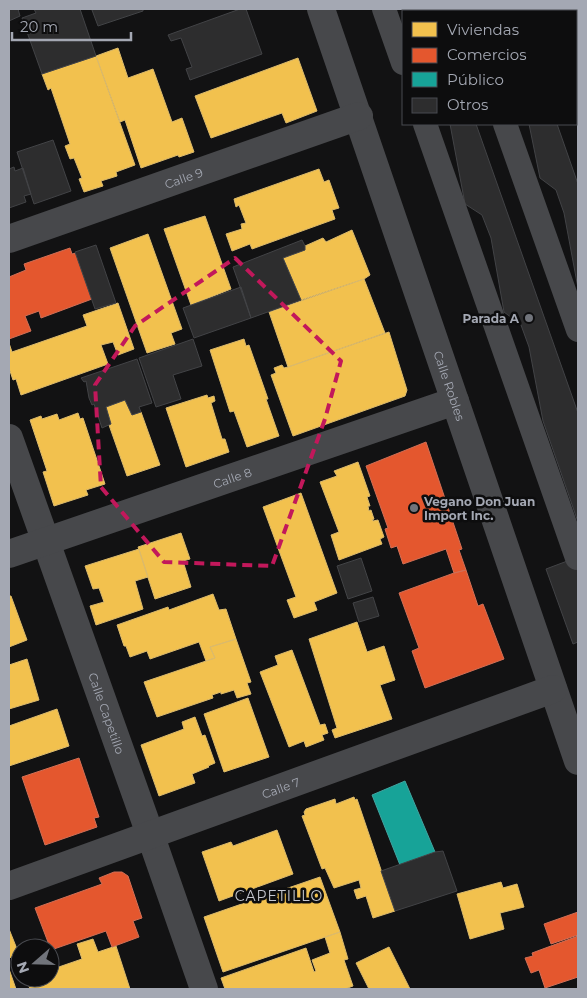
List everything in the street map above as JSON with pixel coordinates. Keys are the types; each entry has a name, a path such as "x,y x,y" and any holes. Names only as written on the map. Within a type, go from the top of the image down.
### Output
{"street":[{"name":"Calle Robles","path":"321,9 578,761"},
{"name":"Calle 9","path":"9,239 359,116"},
{"name":"Calle 8","path":"9,554 455,401"},
{"name":"Calle Capetillo","path":"9,438 204,989"},
{"name":"Calle 7","path":"9,886 553,689"}],"lane":[{"path":"384,9 402,60"},
{"path":"425,125 577,558"},
{"path":"505,125 578,330"}],"highlighted area":[{"path":"235,258 341,361 325,419 272,566 164,562 101,487 95,385 135,326"}],"building: Viviendas":[{"path":"118,48 128,78 153,69 172,122 182,118 194,152 179,157 178,155 141,168 125,120 120,122 96,56"},
{"path":"96,56 135,165 116,172 117,176 101,181 103,186 84,192 79,179 82,178 74,158 70,159 65,146 70,144 51,88 48,90 42,74"},
{"path":"298,58 317,111 286,123 282,113 211,138 195,96"},
{"path":"319,169 324,182 329,180 339,208 332,210 335,219 252,249 250,244 232,251 226,234 242,229 241,224 246,223 239,205 236,207 234,199"},
{"path":"205,216 231,289 191,305 164,229"},
{"path":"352,230 370,275 364,279 301,300 283,258 305,250 305,246 323,238 326,242"},
{"path":"148,234 182,329 171,333 175,344 147,353 110,248"},
{"path":"364,279 385,333 288,367 269,312"},
{"path":"118,303 134,349 118,355 113,342 101,345 108,364 21,395 16,379 13,380 9,368 9,343 12,352 87,326 83,315"},
{"path":"389,332 407,390 405,396 293,436 271,375 276,373 274,368 282,365 284,368 288,367"},
{"path":"244,339 246,346 249,345 279,436 247,447 234,411 230,412 210,350"},
{"path":"207,395 208,398 214,396 215,401 211,403 222,439 225,439 229,452 186,467 166,408"},
{"path":"125,400 132,415 141,412 160,465 127,476 109,425 111,424 106,407"},
{"path":"78,413 80,419 83,418 105,484 86,490 88,495 54,506 43,472 47,471 30,420 41,416 42,419 57,414 59,420"},
{"path":"358,462 370,496 367,497 370,506 368,506 369,511 371,510 374,519 372,520 378,520 384,537 380,539 382,544 339,560 331,535 339,532 320,482 337,476 334,471"},
{"path":"301,493 337,593 314,602 317,610 294,618 287,600 296,597 263,507"},
{"path":"181,533 190,559 183,561 191,587 155,599 138,547"},
{"path":"139,549 148,577 135,581 143,609 96,625 90,606 104,602 99,588 93,589 85,566"},
{"path":"213,594 219,610 226,609 236,639 210,647 215,658 206,661 199,642 150,659 147,651 130,657 117,625 168,607 169,610"},
{"path":"9,596 11,596 27,640 9,647"},
{"path":"357,622 367,652 384,646 395,680 380,685 392,719 335,738 332,730 337,728 309,639"},
{"path":"236,639 251,682 247,683 251,694 237,698 234,690 221,694 221,692 212,695 213,698 157,717 144,682 215,658 210,647"},
{"path":"292,650 320,725 325,724 328,733 322,735 324,740 306,747 304,741 289,747 260,672 278,665 275,656"},
{"path":"27,659 39,700 9,709 9,665"},
{"path":"248,698 269,757 224,772 204,714"},
{"path":"57,709 69,746 9,766 9,726"},
{"path":"195,717 202,736 205,735 215,763 192,774 195,783 159,796 141,745 184,729 182,722"},
{"path":"354,797 355,800 357,799 395,911 373,918 366,896 357,899 354,890 361,888 359,880 334,888 325,868 322,869 302,816 305,815 306,809 335,799 336,804"},
{"path":"277,830 293,874 219,901 202,852 231,842 233,846"},
{"path":"320,877 340,932 223,972 204,917"},
{"path":"501,882 503,888 517,884 524,907 500,913 504,929 470,939 457,894"},
{"path":"9,929 13,938 10,938 9,958"},
{"path":"340,932 348,959 344,960 353,986 345,989 225,989 221,978 306,948 314,972 316,971 312,960 330,953 325,937"},
{"path":"93,939 98,952 116,946 130,989 30,989 60,988 60,967 82,959 77,944"},
{"path":"389,947 410,989 369,989 356,963"},
{"path":"9,969 10,988 16,989 9,989"}],"building: Comercios":[{"path":"70,248 72,254 76,253 92,299 41,318 39,311 25,316 31,331 9,339 9,277 26,270 24,264"},
{"name":"Vegano Don Juan Import Inc.","path":"426,442 462,549 459,550 466,570 454,573 446,549 403,564 397,546 391,548 385,529 388,528 366,466"},
{"path":"466,570 478,606 483,604 504,659 425,688 412,651 419,648 399,593"},
{"path":"79,758 99,817 94,818 97,827 45,845 22,777"},
{"path":"114,872 122,872 128,876 142,918 133,921 139,937 112,947 106,931 60,947 60,938 46,938 35,908 102,884 99,878"},
{"path":"578,912 578,935 551,944 544,924"},
{"path":"578,936 578,977 545,988 539,970 531,973 525,958 533,956 532,953"}],"building: Público":[{"path":"405,781 435,852 400,865 372,795"}],"building: Otros":[{"path":"9,9 18,9 20,16 9,21"},
{"path":"34,9 80,9 96,56 42,74 22,18 36,13"},
{"path":"143,9 143,11 98,26 92,10"},
{"path":"240,9 246,9 262,54 190,80 186,69 192,67 181,38 171,41 168,35"},
{"path":"516,9 516,10 490,10"},
{"name":"Parada A","path":"450,125 476,125 578,413 578,522 543,421 529,347 521,325 504,312 491,238 482,215 465,204"},
{"path":"529,125 557,125 578,184 578,288 564,213 556,190 540,178"},
{"path":"53,140 71,191 34,204 17,152"},
{"path":"14,167 15,171 23,168 31,194 24,196 26,202 9,208 9,169"},
{"path":"302,240 305,250 283,258 301,300 251,318 233,267"},
{"path":"96,245 116,303 95,309 75,252"},
{"path":"241,287 251,318 194,338 183,308"},
{"path":"193,339 202,366 173,375 181,399 156,407 139,358"},
{"path":"137,359 152,403 139,407 141,412 132,415 125,400 106,407 111,424 102,428 94,404 92,405 89,398 86,381 84,382 81,378"},
{"path":"578,557 578,642 573,644 546,569"},
{"path":"361,558 372,591 348,599 337,566"},
{"path":"373,597 379,616 359,622 353,603"},
{"path":"443,851 457,891 395,911 381,871 435,852"}],"place":[{"name":"Parada A","path":"529,318"},
{"name":"Vegano Don Juan Import Inc.","path":"414,508"}],"district":[{"name":"CAPETILLO","path":"279,896"}]}
